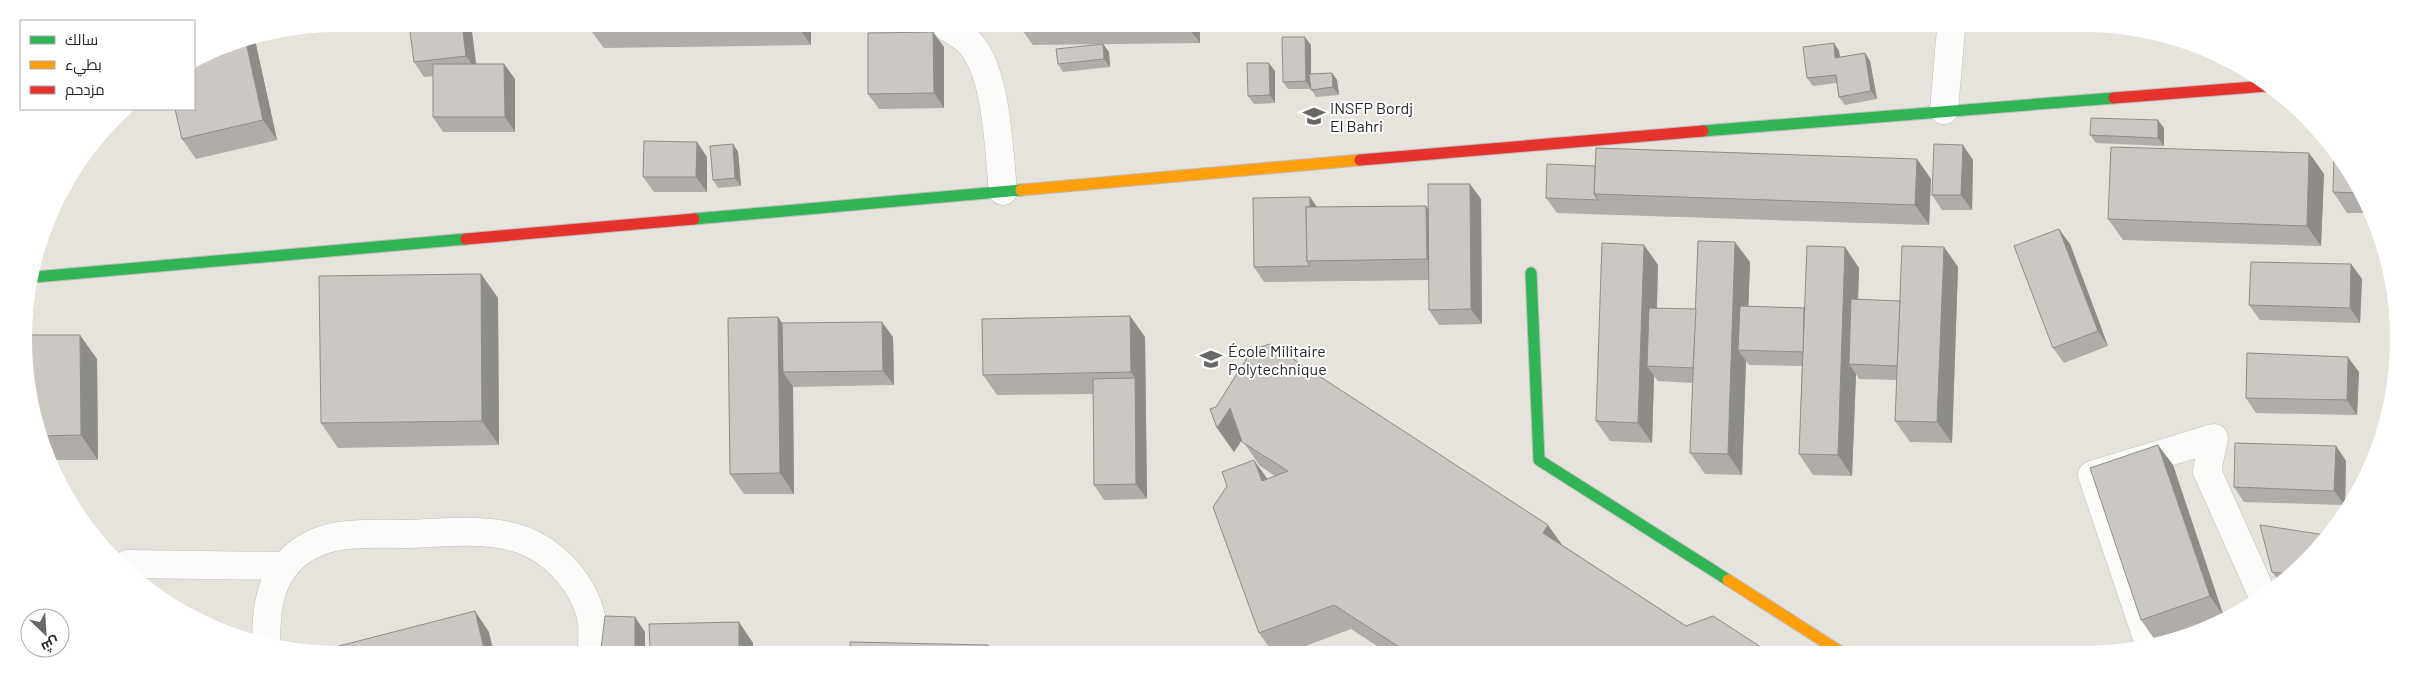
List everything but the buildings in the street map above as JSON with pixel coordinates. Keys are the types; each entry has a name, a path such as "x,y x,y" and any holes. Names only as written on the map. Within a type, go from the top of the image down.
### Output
{"main road":[{"path":"39,277 1944,110 2257,87"},
{"path":"1531,272 1539,460 1831,646"}],"street":[{"path":"954,32 973,46 984,63 994,112 1003,191"},
{"path":"1944,110 1951,32"},
{"path":"2147,639 2092,476 2214,438 2207,471 2260,589"},
{"path":"266,637 267,607 277,579 285,566 310,545 342,535 484,533 514,537 542,549 565,568 582,593 592,622 592,646"},
{"path":"131,564 285,566"}],"traffic: fast":[{"path":"1703,131 2114,98"},
{"path":"694,219 1021,190"},
{"path":"39,277 466,239"},
{"path":"1531,273 1539,460 1728,580"}],"traffic: slow":[{"path":"1021,190 1360,160"},
{"path":"1728,580 1831,646"}],"traffic: jam":[{"path":"2114,98 2257,87"},
{"path":"1360,160 1703,131"},
{"path":"466,239 694,219"}],"place":[{"name":"INSFP Bordj El Bahri","path":"1314,116"},
{"name":"École Militaire Polytechnique","path":"1211,359"}]}
